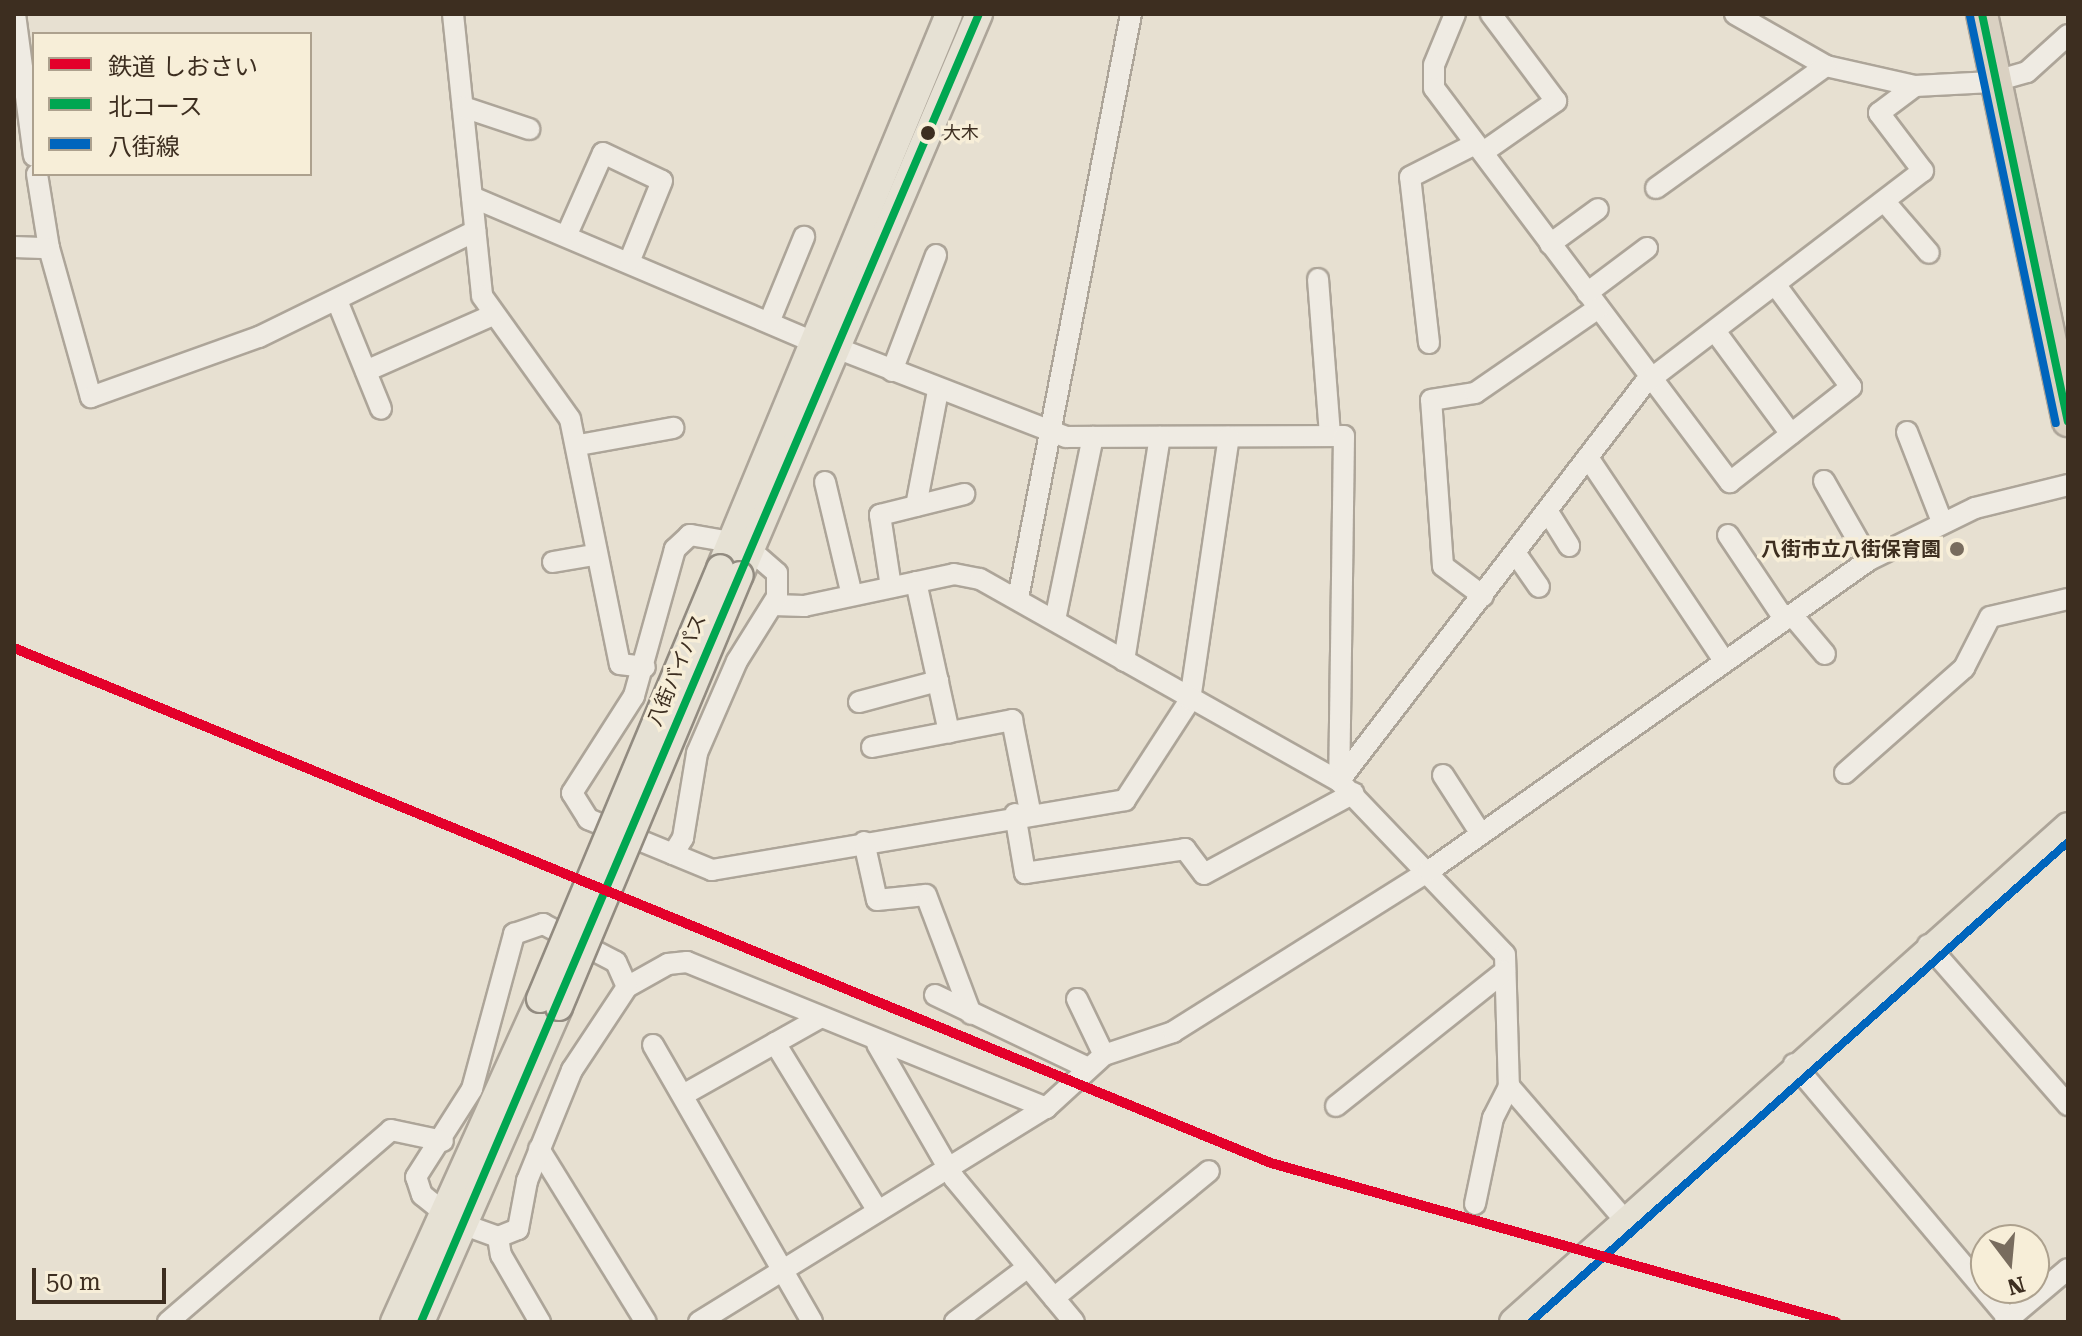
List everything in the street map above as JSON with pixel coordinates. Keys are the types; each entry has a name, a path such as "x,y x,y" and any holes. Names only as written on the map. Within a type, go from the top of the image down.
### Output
{"highway":[{"path":"1982,14 1992,82 2066,405"}],"main road":[{"name":"八街バイパス","path":"421,1322 456,1220 550,1003 823,344 949,14"},
{"name":"八街バイパス","path":"823,344 979,14"},
{"path":"1524,1319 1624,1219 1794,1064 2068,826"},
{"name":"八街バイパス","path":"394,1322 456,1220"}],"street":[{"path":"15,14 32,141"},
{"path":"453,14 482,296 493,315 558,395 579,445 594,555 620,664 645,667"},
{"path":"1018,598 1131,14"},
{"path":"1455,14 1434,65 1434,88 1482,146 1550,244 1730,482 1851,387 1777,287"},
{"path":"1429,343 1410,177 1482,146 1556,101 1491,14"},
{"path":"1735,14 1826,66 1915,86 1992,82 2027,72 2068,35"},
{"path":"1656,188 1826,66"},
{"path":"872,747 1012,720 1025,873 1185,849 1204,874 1346,787 1483,596 1653,377 1777,287 1923,171 1879,113 1915,86"},
{"path":"463,107 529,129"},
{"path":"568,232 603,153 662,181 630,260"},
{"path":"37,176 49,248 91,397 338,303 475,231"},
{"path":"472,197 568,232 823,344 1050,433 1093,437 1344,436 1346,787"},
{"path":"1885,202 1929,253"},
{"path":"1550,244 1598,209"},
{"path":"770,320 804,237"},
{"path":"14,247 49,248"},
{"path":"1483,596 1443,566 1431,400 1475,393 1593,300 1647,248"},
{"path":"892,371 936,255"},
{"path":"1318,279 1330,435"},
{"path":"338,303 381,409"},
{"path":"366,371 493,315"},
{"path":"1715,331 1791,434"},
{"path":"916,506 938,391"},
{"path":"579,445 673,428"},
{"path":"1907,432 1942,522"},
{"path":"1055,620 1093,437"},
{"path":"1124,661 1160,437"},
{"path":"673,854 683,838 697,753 737,661 773,605 777,573 741,546 690,535 675,549 645,667 572,803 588,819 673,854 712,870 1022,813 1125,800 1190,700 1229,437"},
{"path":"1589,459 1725,662"},
{"path":"1824,481 1869,560"},
{"path":"825,482 852,595"},
{"path":"699,1322 1046,1108 1095,1061 1173,1032 1429,871 1869,560 1942,522 2068,485"},
{"path":"891,587 880,515 964,494"},
{"path":"1548,512 1569,546"},
{"path":"1728,535 1788,617 1825,654"},
{"path":"1516,554 1539,587"},
{"path":"553,562 594,555"},
{"path":"773,605 968,576 1018,598 1190,700 1346,787 1429,871 1505,955 1509,1086 1493,1118 1475,1204"},
{"path":"916,582 949,732"},
{"path":"1845,773 1964,668 1990,617 2068,599"},
{"path":"859,702 938,681"},
{"path":"1443,775 1481,834"},
{"path":"864,842 877,900 926,895 971,1014"},
{"path":"498,1237 456,1220 416,1186 483,1062 521,927 543,924 616,962 627,987"},
{"path":"1928,945 2068,1105"},
{"path":"498,1237 522,1219 539,1149 572,1070 627,987 668,964 687,962 877,1044 1046,1108"},
{"path":"1336,1106 1505,971"},
{"path":"935,995 971,1014 1095,1061"},
{"path":"1077,999 1095,1061"},
{"path":"683,1095 818,1019"},
{"path":"775,1043 878,1211"},
{"path":"877,1044 950,1168 1074,1322"},
{"path":"653,1045 812,1322"},
{"path":"1794,1064 2007,1320 2068,1269"},
{"path":"1509,1086 1624,1219"},
{"path":"168,1322 391,1130 443,1141"},
{"path":"539,1149 646,1322"},
{"path":"1054,1298 1209,1171"},
{"path":"498,1237 501,1255 540,1322"},
{"path":"955,1322 1028,1267"}],"rail line":[{"name":"しおさい","path":"14,648 1271,1163 1836,1322"}],"transit line":[{"name":"北コース","path":"421,1322 979,14"},
{"name":"北コース","path":"1982,14 2068,421"},
{"name":"八街線","path":"1970,16 2056,423"},
{"name":"八街線","path":"1531,1322 2068,842"}],"place":[{"name":"大木","path":"928,133"},
{"name":"八街市立八街保育園","path":"1957,549"}]}
